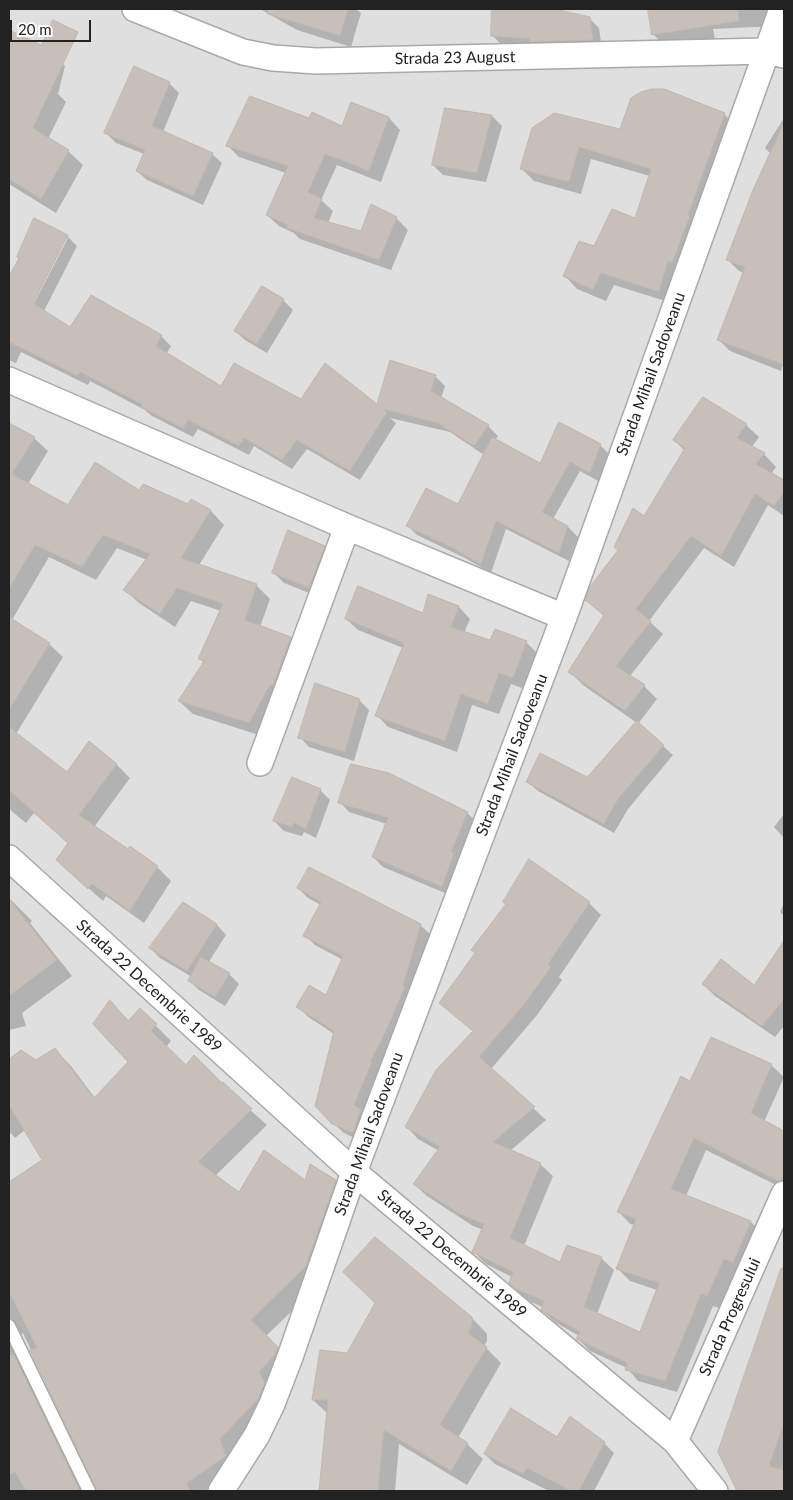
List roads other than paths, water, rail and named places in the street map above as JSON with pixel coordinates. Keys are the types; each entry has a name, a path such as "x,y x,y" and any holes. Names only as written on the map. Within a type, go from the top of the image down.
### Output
{"street":[{"name":"Strada 23 August","path":"135,9 243,52 273,58 316,61 775,53"},
{"name":"Strada Mihail Sadoveanu","path":"221,1491 257,1435 272,1404 290,1357 354,1172 775,53 782,9"},
{"path":"9,380 348,527 564,617"},
{"path":"260,763 348,527"},
{"name":"Strada 22 Decembrie 1989","path":"9,858 354,1172 675,1441 715,1491"},
{"name":"Strada Progresului","path":"675,1441 784,1194"}],"lane":[{"path":"9,1326 89,1491"}]}
